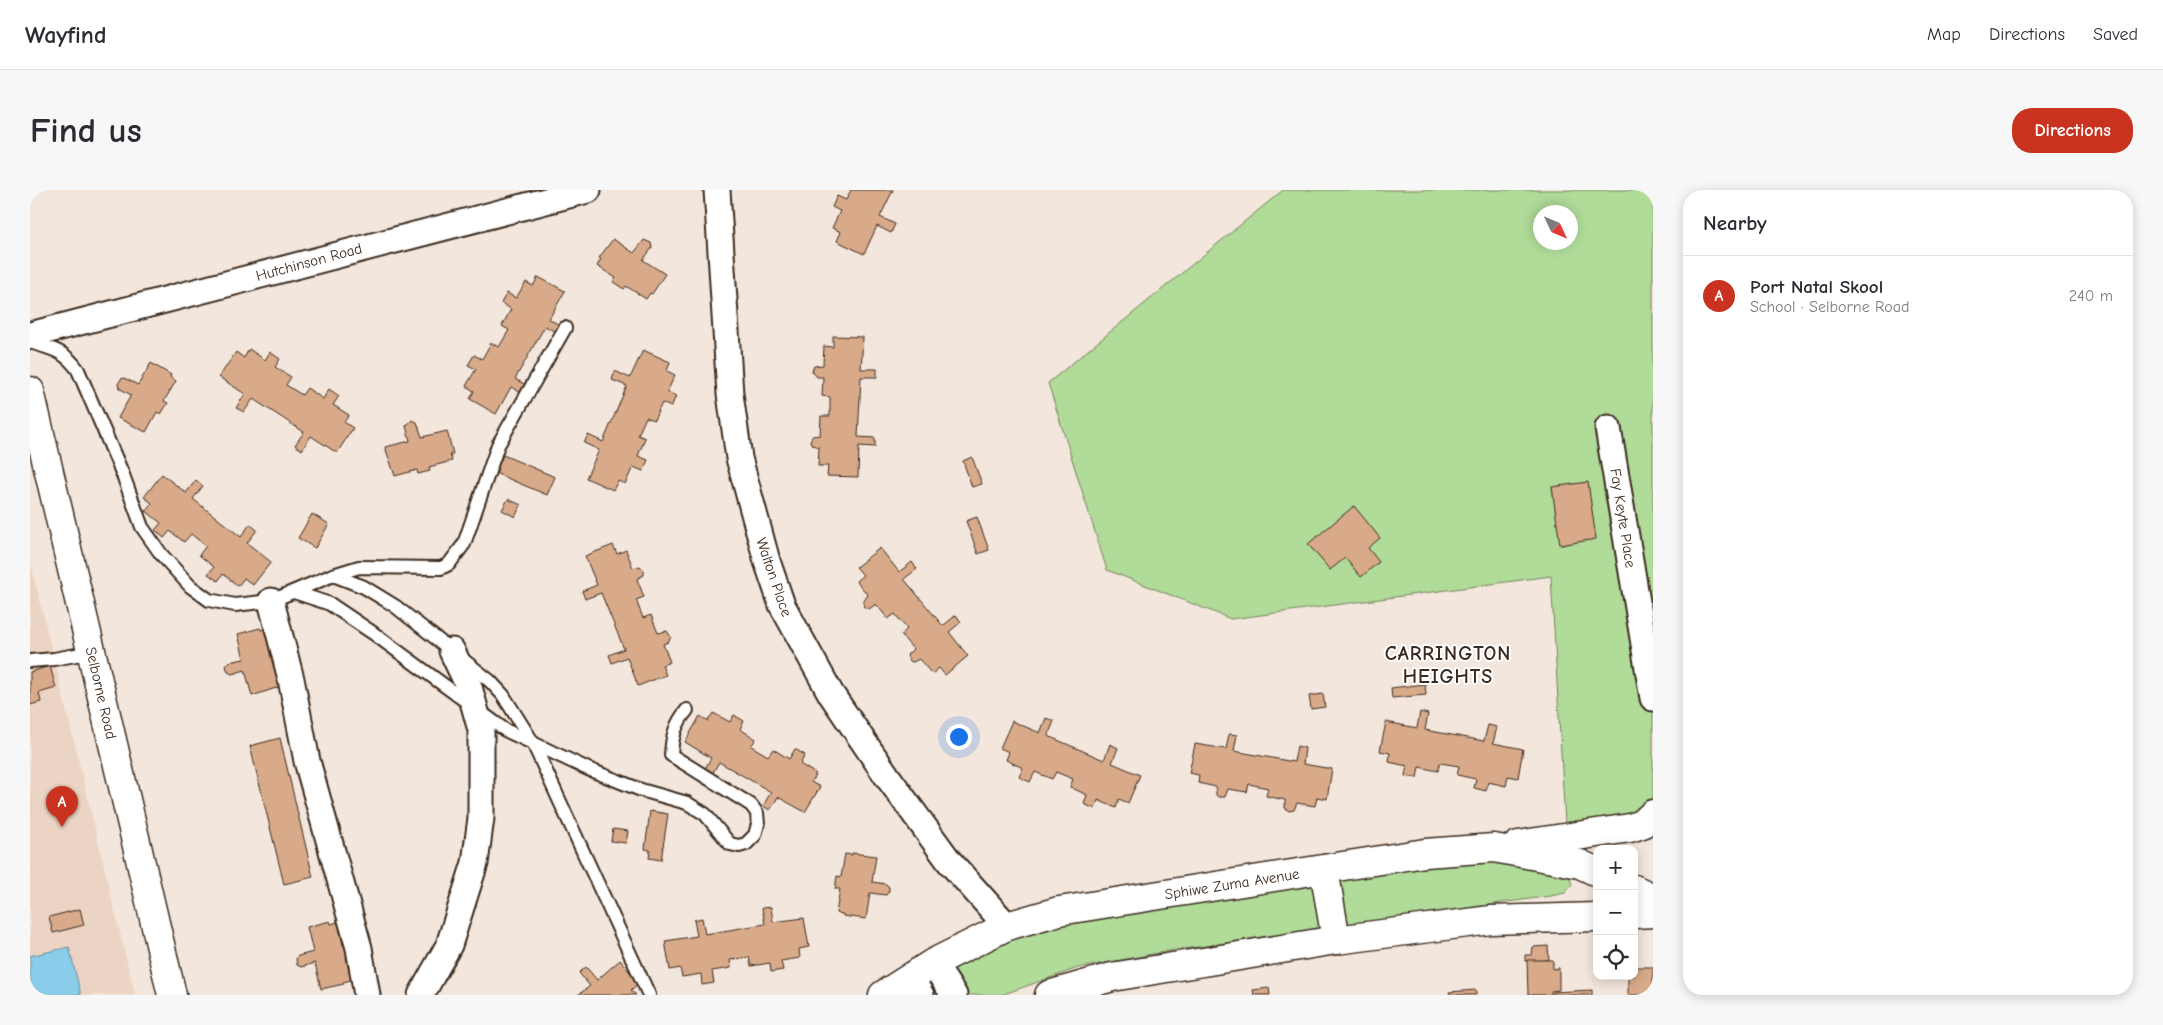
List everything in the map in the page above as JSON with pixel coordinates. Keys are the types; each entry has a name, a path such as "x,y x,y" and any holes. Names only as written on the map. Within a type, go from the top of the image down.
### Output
{"street":[{"name":"Hutchinson Road","path":"30,335 588,190"},
{"name":"Walton Place","path":"717,190 730,394 739,458 767,560 782,605 831,694 887,776 949,861 1007,926"},
{"name":"Selborne Road","path":"30,391 172,995"},
{"name":"Fay Keyte Place","path":"1608,428 1653,698"},
{"path":"272,601 291,679 307,761 359,948 367,995"},
{"path":"421,995 449,945 475,863 481,818 481,730 477,711 452,651"},
{"path":"1494,848 1630,828 1642,824 1653,814"},
{"name":"Sphiwe Zuma Avenue","path":"883,995 915,986 933,963 1007,926 1058,911 1425,853 1494,848 1580,864 1593,870"},
{"path":"1324,870 1336,940"},
{"path":"1636,890 1653,898"},
{"path":"1638,914 1653,913"},
{"path":"1049,995 1112,977 1336,940 1491,920 1593,917"},
{"path":"933,963 954,995"}],"lane":[{"path":"30,342 59,350 70,359 78,370 142,527 173,567 190,586 209,600 235,605 272,601 333,575 359,568 441,568 449,564 464,544 498,446 565,328"},
{"path":"333,575 364,587 395,606 490,681 503,695 533,743 650,995"},
{"path":"294,592 330,604 366,628 504,730 588,769 641,790 687,803 705,814 730,844 739,846 746,844 755,835 758,824 757,813 751,805 671,756 672,739 678,721 687,710"},
{"path":"30,661 54,660 92,652"}],"shaded area":[{"path":"30,561 54,659 135,995 30,995"}],"green space":[{"path":"1283,190 1653,190 1653,812 1565,823 1551,576 1231,619 1107,570 1048,383"},
{"path":"1494,859 1569,875 1572,885 1565,893 1551,896 1351,924 1342,923 1331,890 1344,874"},
{"path":"1308,879 1316,891 1321,922 1313,931 1303,934 1174,950 1078,968 1001,995 963,995 956,979 953,966 1011,940 1074,921"}],"water":[{"path":"69,947 81,995 30,995 30,956"}],"building":[{"path":"851,190 893,190 880,217 895,224 891,233 877,226 864,254 837,241 841,232 832,228 840,211 832,207 837,196 846,200"},
{"path":"613,239 634,253 644,240 651,243 652,248 643,260 665,274 652,294 650,293 646,299 626,286 624,289 613,282 616,278 597,266 601,259 599,258"},
{"path":"538,277 565,291 549,319 563,327 559,334 545,326 515,379 530,387 525,395 511,387 496,414 470,399 474,391 466,386 476,369 468,365 474,355 482,359 491,343 499,347 509,330 502,326 511,309 501,303 507,293 516,298 526,282 533,286"},
{"path":"833,336 863,337 861,369 877,369 877,377 861,377 858,437 875,438 875,447 859,446 858,477 827,476 828,466 818,466 819,447 812,445 810,441 812,436 820,435 821,416 830,416 830,397 822,396 823,377 817,377 812,371 814,366 823,365 824,346 833,347"},
{"path":"249,349 265,360 270,352 280,359 275,367 291,377 286,385 302,395 307,388 323,399 329,389 339,396 333,405 349,415 344,422 353,428 337,453 311,436 302,450 295,445 304,432 253,399 244,412 236,408 245,394 219,377 236,352 244,358"},
{"path":"643,350 670,362 667,371 675,375 667,392 676,396 671,407 662,403 654,420 646,417 638,435 645,438 638,456 648,460 643,471 633,467 625,484 618,481 613,490 586,478 599,450 584,443 588,435 603,442 627,386 612,380 615,371 630,378"},
{"path":"151,363 171,375 170,377 176,381 164,401 168,403 161,414 157,412 146,432 118,418 131,395 119,388 118,384 124,378 138,385"},
{"path":"412,420 417,422 422,437 447,431 453,454 450,454 452,461 429,467 430,471 418,474 417,470 395,476 385,447 410,441 406,426"},
{"path":"503,455 555,477 547,495 495,473"},
{"path":"972,457 982,484 972,487 963,461"},
{"path":"162,474 186,493 196,480 203,486 193,499 241,537 250,524 257,530 247,543 271,562 253,585 244,578 238,586 223,574 218,581 208,574 214,567 199,555 206,546 191,534 184,542 170,531 164,538 155,530 161,523 146,511 152,503 144,497"},
{"path":"1588,482 1596,539 1560,545 1552,487"},
{"path":"508,499 521,505 515,517 502,510"},
{"path":"1354,506 1380,538 1368,548 1379,562 1361,577 1345,558 1330,570 1308,544"},
{"path":"312,514 329,524 315,548 298,538"},
{"path":"977,517 989,550 978,554 966,521"},
{"path":"613,545 617,554 626,550 633,568 640,566 644,570 644,575 637,579 644,597 636,600 643,618 651,615 658,633 667,631 671,637 668,642 663,644 670,662 662,665 666,675 638,686 627,657 612,663 609,655 624,649 601,593 585,599 582,591 597,585 585,556"},
{"path":"880,548 899,572 912,562 917,569 904,579 943,626 956,615 961,622 949,632 968,656 945,675 939,668 932,674 919,659 913,662 909,661 907,655 913,649 901,635 907,629 895,614 888,619 876,604 869,609 864,607 863,602 868,595 856,581 863,575 856,567"},
{"path":"260,628 261,630 268,629 282,686 252,696 245,670 232,674 228,672 226,666 229,662 244,659 238,634"},
{"path":"50,666 56,688 39,693 41,702 30,705 30,672"},
{"path":"1425,684 1426,695 1392,698 1391,688"},
{"path":"1323,694 1325,707 1311,709 1309,696"},
{"path":"1420,712 1428,714 1425,730 1484,741 1488,725 1497,727 1493,743 1523,749 1518,778 1508,776 1506,786 1488,782 1486,791 1474,788 1476,779 1457,775 1459,766 1440,763 1438,771 1419,767 1417,778 1405,776 1407,766 1389,762 1390,753 1380,751 1386,722 1417,728"},
{"path":"713,713 730,722 734,715 744,721 740,729 756,739 751,746 768,756 773,749 789,759 795,749 805,755 800,764 816,774 811,782 820,787 805,812 778,797 770,810 763,806 771,792 719,762 711,776 703,772 711,758 685,742 700,716 708,721"},
{"path":"1046,718 1054,721 1048,736 1104,760 1110,744 1118,748 1112,763 1140,775 1128,803 1119,799 1116,808 1098,800 1095,809 1084,804 1087,795 1070,787 1073,779 1056,772 1052,779 1035,772 1030,782 1019,777 1023,768 1006,760 1009,752 1000,748 1012,721 1040,733"},
{"path":"1229,734 1237,735 1234,751 1294,762 1297,746 1305,748 1303,764 1332,769 1327,799 1317,797 1315,806 1297,803 1294,810 1289,811 1285,808 1285,800 1266,796 1268,788 1249,784 1247,792 1228,789 1225,797 1218,797 1216,795 1216,787 1198,783 1199,775 1189,773 1195,744 1226,749"},
{"path":"280,738 313,877 284,884 250,746"},
{"path":"650,811 668,814 661,860 649,858 650,850 645,849"},
{"path":"613,829 628,831 626,843 611,841"},
{"path":"852,853 876,856 872,882 886,884 889,887 886,895 870,893 866,919 843,916 843,914 836,913 840,889 835,889 837,876 841,877 845,854 852,855"},
{"path":"771,907 773,922 804,918 809,947 799,949 800,958 781,961 783,970 771,972 770,963 751,966 749,957 730,960 731,968 712,971 714,983 702,985 701,974 682,977 680,968 670,970 665,941 697,936 694,920 702,918 705,934 765,924 762,908"},
{"path":"80,909 84,925 53,933 49,917"},
{"path":"330,921 331,924 338,922 343,945 347,944 350,956 346,957 351,980 343,982 344,984 321,989 315,963 301,967 297,965 296,959 298,956 313,952 307,927"},
{"path":"1548,946 1549,960 1525,961 1525,955 1532,955 1533,947"},
{"path":"620,960 639,983 631,990 636,995 578,995 590,986 579,973 586,967 597,980"},
{"path":"1527,960 1553,960 1553,969 1559,968 1559,990 1551,991 1551,995 1528,995"},
{"path":"1638,967 1653,967 1653,995 1628,995 1628,980 1638,980"},
{"path":"1269,988 1270,995 1254,995 1253,990"},
{"path":"1476,990 1476,995 1450,995 1449,992"},
{"path":"1592,990 1592,995 1553,995 1553,992"}],"place":[{"name":"Port Natal Skool","path":"62,827"}],"district":[{"name":"CARRINGTON HEIGHTS","path":"1448,664"}]}
